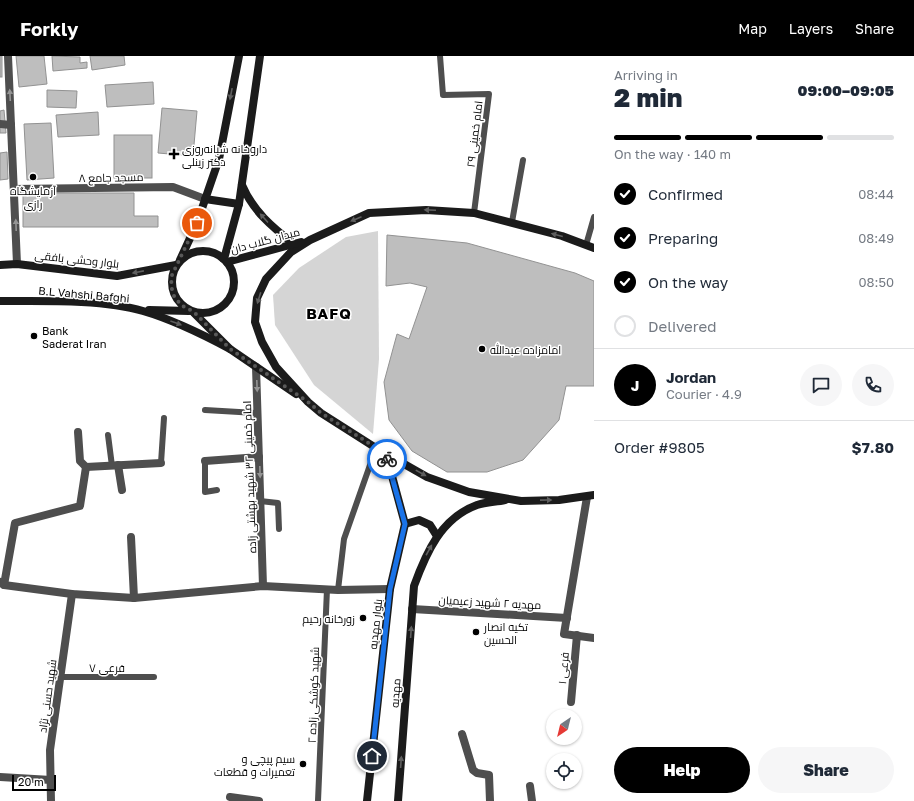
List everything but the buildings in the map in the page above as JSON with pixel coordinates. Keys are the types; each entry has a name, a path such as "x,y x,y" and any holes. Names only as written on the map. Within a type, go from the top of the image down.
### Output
{"main road":[{"path":"192,312 181,305 173,291 172,275 205,199 219,160 239,56"},
{"path":"225,260 239,204 260,56"},
{"path":"242,184 249,201 259,213 269,224 294,244"},
{"path":"205,199 239,204"},
{"path":"590,496 559,500 521,501 462,490 427,477 376,448 321,413 308,402 276,367 262,342 255,322 257,298 266,279 291,252 310,240 370,213 426,210 474,213 562,236 594,248"},
{"name":"میدان گلاب دان","path":"225,260 310,240"},
{"path":"142,310 192,312 204,314 214,312 229,300 233,290 234,280 232,271 225,260 216,254 202,251 188,254 178,263"},
{"name":"بلوار وحشی بافقی","path":"0,265 17,264 117,276 178,263"},
{"name":"B.L Vahshi Bafghi","path":"0,301 101,304 142,310 197,331 230,349 308,402"},
{"name":"B.L Vahshi Bafghi","path":"192,312 230,349"},
{"name":"بلوار مهدیه","path":"367,801 390,589 405,524 386,454"},
{"path":"405,524 419,520 430,525 437,536 458,515 477,505 509,499"},
{"name":"مهدیه","path":"398,801 414,586 424,560 437,536"}],"street":[{"path":"8,56 17,264"},
{"path":"0,124 11,125"},
{"name":"مسجد جامع ۸","path":"14,189 173,187 205,199"},
{"name":"امام خمینی ۳۲ شهید بهشتی زاده","path":"256,367 263,586"},
{"path":"78,432 80,461 86,467 161,463"},
{"path":"205,461 259,457"},
{"path":"115,465 122,490"},
{"path":"86,467 80,506 15,523 2,584 72,594 134,598 263,586 338,590 390,589"},
{"path":"590,496 564,634 594,638"},
{"path":"131,537 134,598"},
{"name":"شهید حسنی نژاد","path":"51,801 50,750 72,594"},
{"name":"مهدیه ۲ شهید زعیمیان","path":"412,609 567,618"},
{"name":"فرعی ۱","path":"571,702 577,635"},
{"path":"462,734 473,770 477,774 489,775 490,801"},
{"path":"0,777 51,780"},
{"path":"530,786 532,801"},
{"path":"230,797 259,801"}],"lane":[{"name":"امام خمینی ۲۹","path":"440,56 443,95 489,94 474,213"},
{"path":"512,222 523,160"},
{"path":"586,245 594,217"},
{"path":"205,410 258,413"},
{"path":"161,463 164,418"},
{"path":"108,435 115,465"},
{"path":"338,590 344,539 376,448"},
{"path":"205,461 205,492 217,490"},
{"path":"260,501 278,503 279,529"},
{"name":"شهید کوشکی زاده ۲","path":"318,801 327,589"},
{"name":"فرعی ۷","path":"60,677 154,677"}],"shaded area":[{"path":"378,231 379,359 373,434 314,385 275,325 273,295 299,268 346,237"}],"way so far":[{"path":"197,223 172,275 171,286 174,296 181,305 194,312 230,349 308,402 321,413 386,454 387,459"}],"place":[{"name":"داروخانه شبانه‌روزی دکتر زینلی","path":"174,154"},
{"name":"آزمایشگاه رازی","path":"33,177"},
{"name":"Bank Saderat Iran","path":"34,336"},
{"name":"امامزاده عبدالله","path":"482,349"},
{"name":"زورخانه رحیم","path":"363,618"},
{"name":"تکیه انصار الحسین","path":"476,632"},
{"name":"سیم پیچی و تعمیرات و قطعات","path":"303,764"}],"district":[{"name":"BAFQ","path":"329,313"}],"route":[{"path":"372,756 390,589 405,524 387,459"}]}
